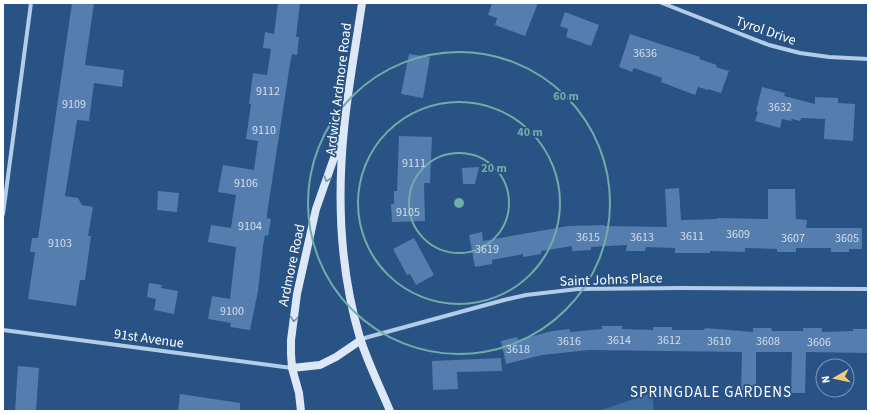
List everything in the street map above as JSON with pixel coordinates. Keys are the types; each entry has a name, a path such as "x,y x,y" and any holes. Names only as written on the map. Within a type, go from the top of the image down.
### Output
{"street":[{"path":"3,214 30,3"},
{"name":"Ardwick Ardmore Road","path":"362,3 344,128 341,239 351,301 360,340 390,411"},
{"name":"Tyrol Drive","path":"662,3 769,45 800,53 829,57 868,59"},
{"name":"Ardmore Road","path":"300,411 299,393 292,368 291,340 297,294 316,210 344,128"},
{"name":"Saint Johns Place","path":"360,340 504,300 526,295 578,288 868,289"},
{"name":"91st Avenue","path":"3,330 292,368"},
{"path":"292,368 320,365 336,357 360,340"}],"shaded area":[{"path":"652,393 654,411 598,411"}],"building":[{"path":"72,3 94,3 85,65 124,70 122,87 94,83 89,121 77,120 65,196 78,198 82,205 93,207 88,236 91,236 85,280 80,280 76,306 28,299 35,252 30,252 32,238 38,238"},
{"path":"278,3 300,3 296,37 299,37 297,55 292,54 290,64 267,214 267,218 271,219 268,236 265,235 258,291 250,330 230,327 231,323 208,319 212,296 230,299 236,247 208,242 211,225 231,228 236,195 218,192 223,165 254,170 258,141 246,139 251,104 249,104 253,73 267,75 271,49 263,48 265,32 274,34"},
{"path":"492,3 538,3 525,36 495,25 497,18 488,15"},
{"path":"565,12 599,25 591,46 566,37 568,29 560,26"},
{"path":"630,34 700,57 699,59 729,71 721,93 698,87 695,95 661,82 662,78 634,68 632,72 619,67"},
{"path":"409,54 430,57 423,98 401,94"},
{"path":"762,87 785,93 784,96 815,104 815,97 838,98 838,103 855,104 853,141 824,139 825,119 801,118 800,121 792,119 791,121 782,119 780,128 755,121"},
{"path":"399,136 432,137 430,183 424,183 425,221 392,222 391,204 394,204 394,191 397,191"},
{"path":"479,167 475,184 463,184 462,168"},
{"path":"679,188 681,220 717,218 768,219 768,189 795,189 796,219 807,220 806,228 862,228 862,249 849,249 849,252 831,252 831,248 796,248 796,252 777,252 777,249 745,248 745,252 710,251 710,253 675,253 675,248 646,247 645,251 626,251 627,245 591,247 591,250 572,251 572,246 541,251 541,254 523,257 523,254 492,260 492,264 475,267 469,235 482,232 483,241 568,226 604,225 667,227 665,189"},
{"path":"158,191 179,193 177,212 157,210"},
{"path":"414,238 434,275 416,285 410,274 407,275 393,249"},
{"path":"149,283 162,285 161,288 178,291 174,314 154,310 156,299 147,297"},
{"path":"602,326 622,326 622,329 653,330 653,327 672,327 672,330 704,330 705,328 753,332 753,328 771,328 772,331 803,331 803,328 822,328 822,332 868,329 868,353 806,352 805,393 791,393 792,352 756,352 756,390 741,390 742,352 589,350 542,355 506,364 501,341 517,337 518,340 552,331 570,329 570,332 602,329"},
{"path":"501,358 502,371 457,372 458,389 433,390 432,361"},
{"path":"18,366 39,368 36,411 15,411"},
{"path":"180,394 240,403 240,411 178,411"}],"district":[{"name":"SPRINGDALE GARDENS","path":"711,392"}]}
